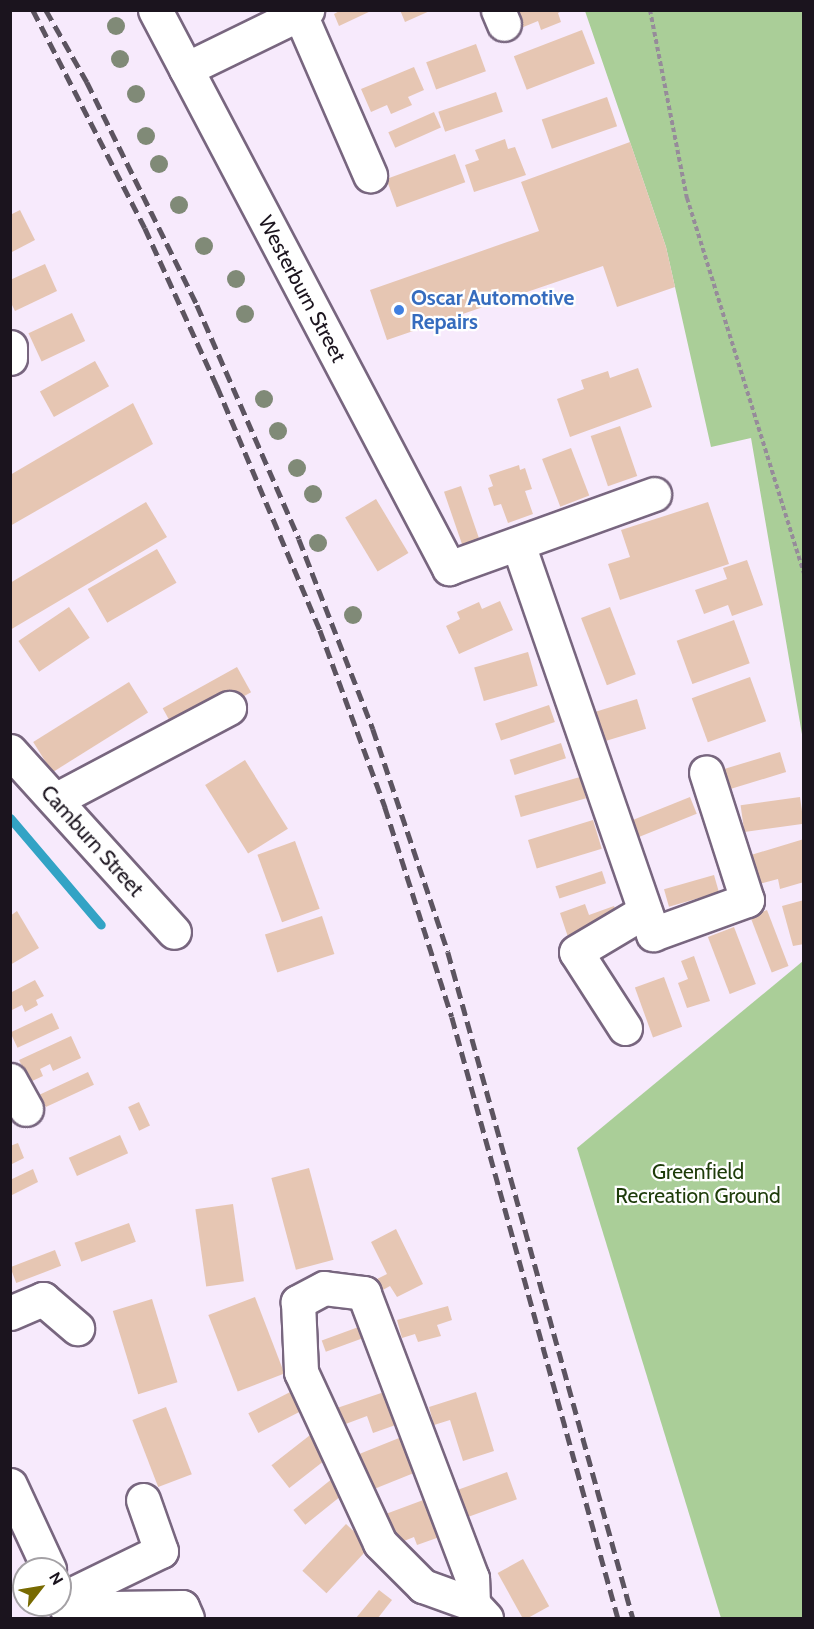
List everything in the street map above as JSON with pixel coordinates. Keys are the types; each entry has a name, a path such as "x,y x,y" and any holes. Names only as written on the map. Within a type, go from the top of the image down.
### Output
{"street":[{"name":"Westerburn Street","path":"155,10 448,568 518,544"},
{"path":"186,69 303,12 370,175"},
{"path":"10,347 10,358"},
{"path":"654,494 518,544 653,934 747,900 706,772"},
{"path":"55,800 229,708"},
{"name":"Camburn Street","path":"10,751 174,932"},
{"path":"625,1028 576,952 645,910"},
{"path":"10,1080 26,1110"},
{"path":"324,1288 364,1293 472,1578 479,1611 423,1586 380,1543 301,1372 298,1302 324,1288"},
{"path":"10,1313 43,1299 77,1328"},
{"path":"10,1485 43,1557"},
{"path":"72,1600 161,1551 142,1500"},
{"path":"90,1618 111,1608 182,1607 187,1618"}],"path":[{"path":"650,10 687,198 804,573"}],"green space":[{"path":"585,11 803,11 803,740 751,438 711,447 666,247"},
{"name":"Greenfield Recreation Ground","path":"803,961 803,1618 721,1618 577,1148"}],"building":[{"path":"341,10 373,10 339,26 334,14"},
{"path":"400,10 432,10 405,22"},
{"path":"564,10 558,13 561,22 541,30 538,21 521,28 514,11"},
{"path":"582,30 595,64 527,90 514,56"},
{"path":"476,44 486,71 436,89 426,62"},
{"path":"414,67 424,90 408,97 412,105 391,114 387,105 371,112 361,89"},
{"path":"496,92 503,112 445,132 438,112"},
{"path":"607,97 617,126 552,149 542,119"},
{"path":"434,112 441,128 395,148 388,132"},
{"path":"505,139 508,149 515,147 526,175 474,192 465,165 479,160 475,150"},
{"path":"630,142 666,247 675,287 617,307 603,266 387,340 370,290 539,231 521,182"},
{"path":"455,154 465,182 397,207 386,179"},
{"path":"20,210 35,240 10,253 10,215"},
{"path":"45,264 57,291 15,311 10,301 10,280"},
{"path":"72,313 85,341 42,361 28,333"},
{"path":"95,361 109,386 54,417 40,392"},
{"path":"638,368 652,407 570,437 557,399 584,389 581,380 608,371 610,378"},
{"path":"133,403 153,444 10,526 10,475"},
{"path":"620,426 637,476 608,486 591,436"},
{"path":"571,448 589,496 560,507 542,459"},
{"path":"519,465 520,470 525,468 532,489 525,491 533,514 508,523 501,504 494,506 488,488 493,486 489,475"},
{"path":"461,486 479,539 462,545 444,492"},
{"path":"376,499 408,553 378,572 345,518"},
{"path":"146,502 167,537 10,630 10,583"},
{"path":"708,502 729,564 620,600 608,564 630,557 621,530"},
{"path":"157,549 176,583 107,623 88,589"},
{"path":"747,560 763,605 732,616 728,605 704,614 695,590 727,579 723,568"},
{"path":"500,601 513,630 459,654 446,626 460,619 457,612 479,602 482,609"},
{"path":"69,607 90,638 39,672 18,641"},
{"path":"610,607 636,674 607,685 581,618"},
{"path":"734,620 750,663 692,684 677,641"},
{"path":"528,652 538,686 484,701 474,667"},
{"path":"237,667 251,692 177,734 163,708"},
{"path":"750,677 766,721 708,742 692,698"},
{"path":"129,682 148,713 52,772 33,742"},
{"path":"637,699 646,729 603,742 594,712"},
{"path":"549,705 555,722 501,741 495,724"},
{"path":"561,743 566,758 515,775 510,760"},
{"path":"780,752 786,772 729,790 723,770"},
{"path":"245,760 288,829 248,854 205,785"},
{"path":"580,777 586,798 521,817 515,796"},
{"path":"690,797 697,814 638,837 632,821"},
{"path":"800,797 804,824 744,832 741,805"},
{"path":"593,820 602,849 537,869 528,840"},
{"path":"804,839 804,882 780,889 778,879 759,884 751,855"},
{"path":"295,841 320,909 282,922 257,855"},
{"path":"602,871 606,883 559,899 555,886"},
{"path":"714,875 719,892 669,907 664,889"},
{"path":"804,900 804,944 793,946 782,906"},
{"path":"585,904 589,915 614,906 619,920 568,937 560,913"},
{"path":"767,910 789,966 772,972 750,916"},
{"path":"17,911 39,948 10,965 10,916"},
{"path":"322,916 334,954 277,973 265,935"},
{"path":"734,927 756,984 730,994 708,937"},
{"path":"694,956 710,1001 687,1008 678,983 688,979 681,961"},
{"path":"664,977 682,1027 653,1037 635,988"},
{"path":"35,980 44,996 36,1000 38,1005 25,1012 22,1005 10,1011 10,993"},
{"path":"52,1013 59,1028 17,1048 10,1032"},
{"path":"71,1036 81,1058 53,1071 50,1064 40,1069 43,1076 30,1082 19,1060"},
{"path":"88,1072 94,1085 46,1107 40,1094"},
{"path":"139,1102 150,1126 139,1131 128,1107"},
{"path":"120,1135 128,1153 77,1176 69,1158"},
{"path":"18,1143 24,1158 10,1165 10,1146"},
{"path":"309,1168 334,1260 296,1270 271,1178"},
{"path":"33,1169 38,1182 10,1196 10,1180"},
{"path":"233,1204 244,1281 206,1287 195,1209"},
{"path":"129,1223 136,1242 81,1262 74,1243"},
{"path":"396,1229 423,1284 397,1297 390,1286 381,1291 375,1280 387,1274 371,1242"},
{"path":"55,1250 61,1266 16,1283 10,1267"},
{"path":"255,1297 284,1374 238,1391 208,1315"},
{"path":"152,1299 177,1382 138,1394 113,1311"},
{"path":"448,1306 452,1320 437,1325 441,1336 418,1342 415,1334 402,1338 397,1320"},
{"path":"364,1325 368,1336 326,1352 322,1340"},
{"path":"300,1387 310,1407 258,1433 248,1413"},
{"path":"393,1389 404,1422 373,1433 367,1416 343,1425 337,1408"},
{"path":"476,1392 494,1451 463,1461 450,1420 434,1425 429,1407"},
{"path":"166,1407 192,1474 158,1487 132,1420"},
{"path":"314,1432 332,1455 289,1488 271,1465"},
{"path":"409,1434 423,1469 370,1491 356,1455"},
{"path":"507,1472 517,1499 462,1519 452,1492"},
{"path":"333,1478 345,1493 305,1525 293,1510"},
{"path":"434,1496 448,1534 417,1545 414,1537 394,1545 383,1515"},
{"path":"346,1524 370,1547 326,1593 302,1571"},
{"path":"523,1559 549,1606 528,1618 523,1618 498,1573"},
{"path":"379,1590 392,1600 378,1618 356,1618"}],"waterway":[{"path":"10,818 101,925"}],"railway":[{"path":"33,10 145,228 217,386 320,630 385,807 452,1017 618,1618"},
{"path":"46,10 87,82 197,305 299,539 373,729 448,952 633,1618"}],"place":[{"name":"Oscar Automotive Repairs","path":"399,310"}]}
